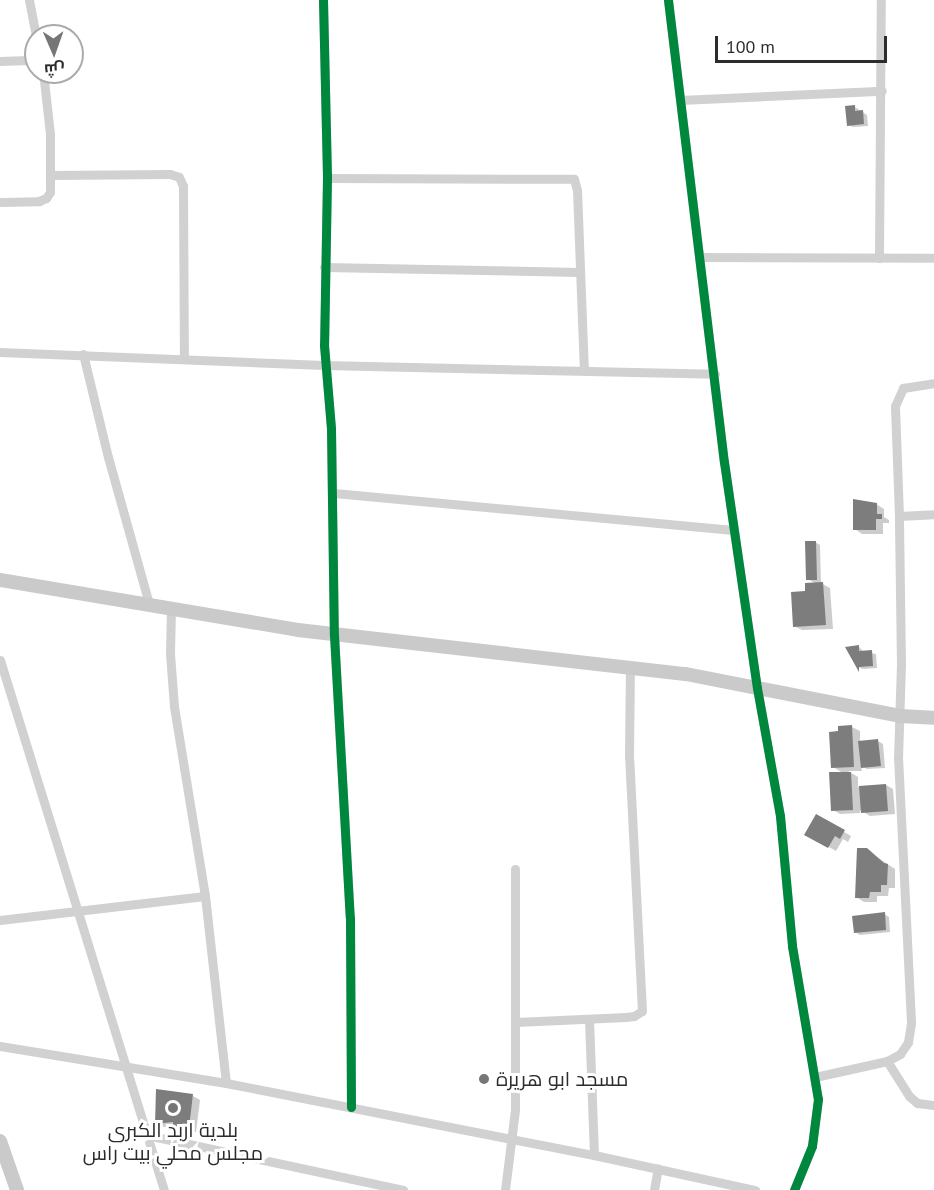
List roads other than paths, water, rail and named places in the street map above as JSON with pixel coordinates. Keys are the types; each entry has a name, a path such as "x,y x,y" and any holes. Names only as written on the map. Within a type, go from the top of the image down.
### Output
{"street":[{"path":"29,0 34,24"},
{"path":"323,0 327,177 324,365 330,408 334,493 334,635 350,918 351,1107"},
{"path":"668,0 733,530 757,688 780,816 792,946 818,1099 816,1130 794,1190"},
{"path":"879,258 881,0"},
{"path":"0,61 24,60"},
{"path":"0,202 32,202 46,198 50,192 48,111 45,84"},
{"path":"680,100 882,91"},
{"path":"51,175 170,174 179,177 183,186 184,359"},
{"path":"327,177 574,179 577,190 584,370"},
{"path":"699,257 934,258"},
{"path":"324,267 579,272"},
{"path":"0,352 324,365 715,374"},
{"path":"83,354 108,457 149,604"},
{"path":"815,1077 887,1061 904,1050 910,1022 899,786 899,516 895,406 903,388 934,383"},
{"path":"334,493 733,530"},
{"path":"899,516 934,514"},
{"path":"0,580 334,635 686,674 900,716 934,718"},
{"path":"171,608 170,654 174,706 205,896 226,1083"},
{"path":"0,660 164,1190"},
{"path":"516,1022 634,1016 642,1007 629,757 630,667"},
{"path":"505,1190 515,1110 515,869"},
{"path":"0,920 205,896"},
{"path":"589,1019 594,1155"},
{"path":"0,1046 226,1083 511,1138 755,1190"},
{"path":"887,1061 909,1096 917,1103 934,1105"},
{"path":"147,1136 403,1190"},
{"path":"0,1141 17,1190"},
{"path":"654,1190 658,1168"}],"place":[{"name":"مسجد ابو هريرة","path":"484,1079"},
{"name":"بلدية اربد الكبرى مجلس محلي بيت راس","path":"173,1108"}]}
